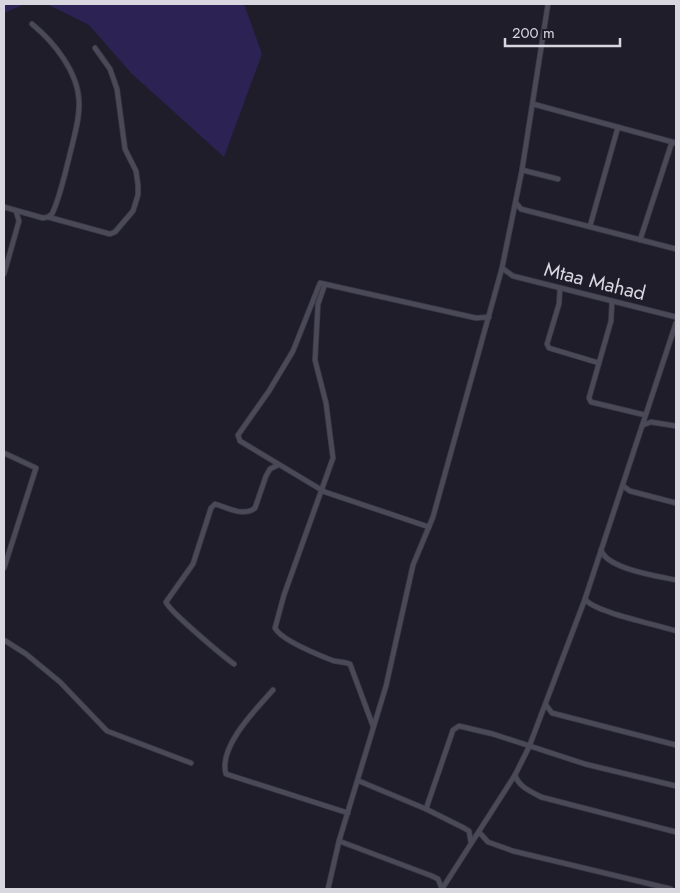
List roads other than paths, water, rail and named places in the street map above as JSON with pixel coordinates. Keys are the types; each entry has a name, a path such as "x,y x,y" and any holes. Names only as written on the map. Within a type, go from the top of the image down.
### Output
{"street":[{"path":"328,889 339,841 357,787 392,659 413,565 429,527 502,268 522,170 548,4"},
{"path":"32,24 56,48 66,62 77,89 80,103 56,206 48,217"},
{"path":"4,208 48,217 110,234 115,232 125,222 137,202 138,185 136,171 125,149 120,98 110,69 95,48"},
{"path":"533,104 674,142 640,240"},
{"path":"590,226 618,127"},
{"path":"522,170 558,179"},
{"path":"516,203 521,209 676,249"},
{"path":"513,214 521,209"},
{"path":"4,274 19,221 16,211"},
{"path":"499,278 507,274 502,268"},
{"name":"Mtaa Mahad","path":"507,274 676,317"},
{"path":"429,527 377,511 320,489 240,441 239,432 269,391 289,358 320,283 468,317 480,319 488,317"},
{"path":"325,284 318,304 315,360 326,403 333,453 284,595 275,628 280,635 297,644 336,661 350,664 373,726"},
{"path":"560,288 559,304 548,344 549,348 599,363"},
{"path":"612,302 611,321 589,398 591,402 645,415 651,422"},
{"path":"442,889 514,775 529,747 585,599 676,322"},
{"path":"643,425 651,422 676,426"},
{"path":"4,453 36,468 4,568"},
{"path":"234,664 196,633 191,626 169,608 166,602 193,564 211,508 215,504 243,512 252,511 255,508 270,470 269,459"},
{"path":"270,470 278,465"},
{"path":"315,486 323,484"},
{"path":"623,486 628,490 676,503"},
{"path":"620,493 628,490"},
{"path":"600,550 604,556 630,570 676,580"},
{"path":"598,557 604,556"},
{"path":"585,599 590,605 604,610 676,631"},
{"path":"4,640 26,654 60,682 107,731 118,737 148,746 191,763"},
{"path":"273,690 236,736 226,760 226,774 348,813"},
{"path":"546,705 552,713"},
{"path":"541,716 552,713 676,745"},
{"path":"426,809 455,728 461,726 585,764 676,786"},
{"path":"514,775 517,782 525,789 541,797 676,832"},
{"path":"358,781 426,809 469,831 479,831"},
{"path":"357,787 366,784"},
{"path":"469,831 472,837 471,845"},
{"path":"479,831 488,842 513,851 671,889"},
{"path":"339,841 438,879 450,877"},
{"path":"438,879 442,889"}]}
